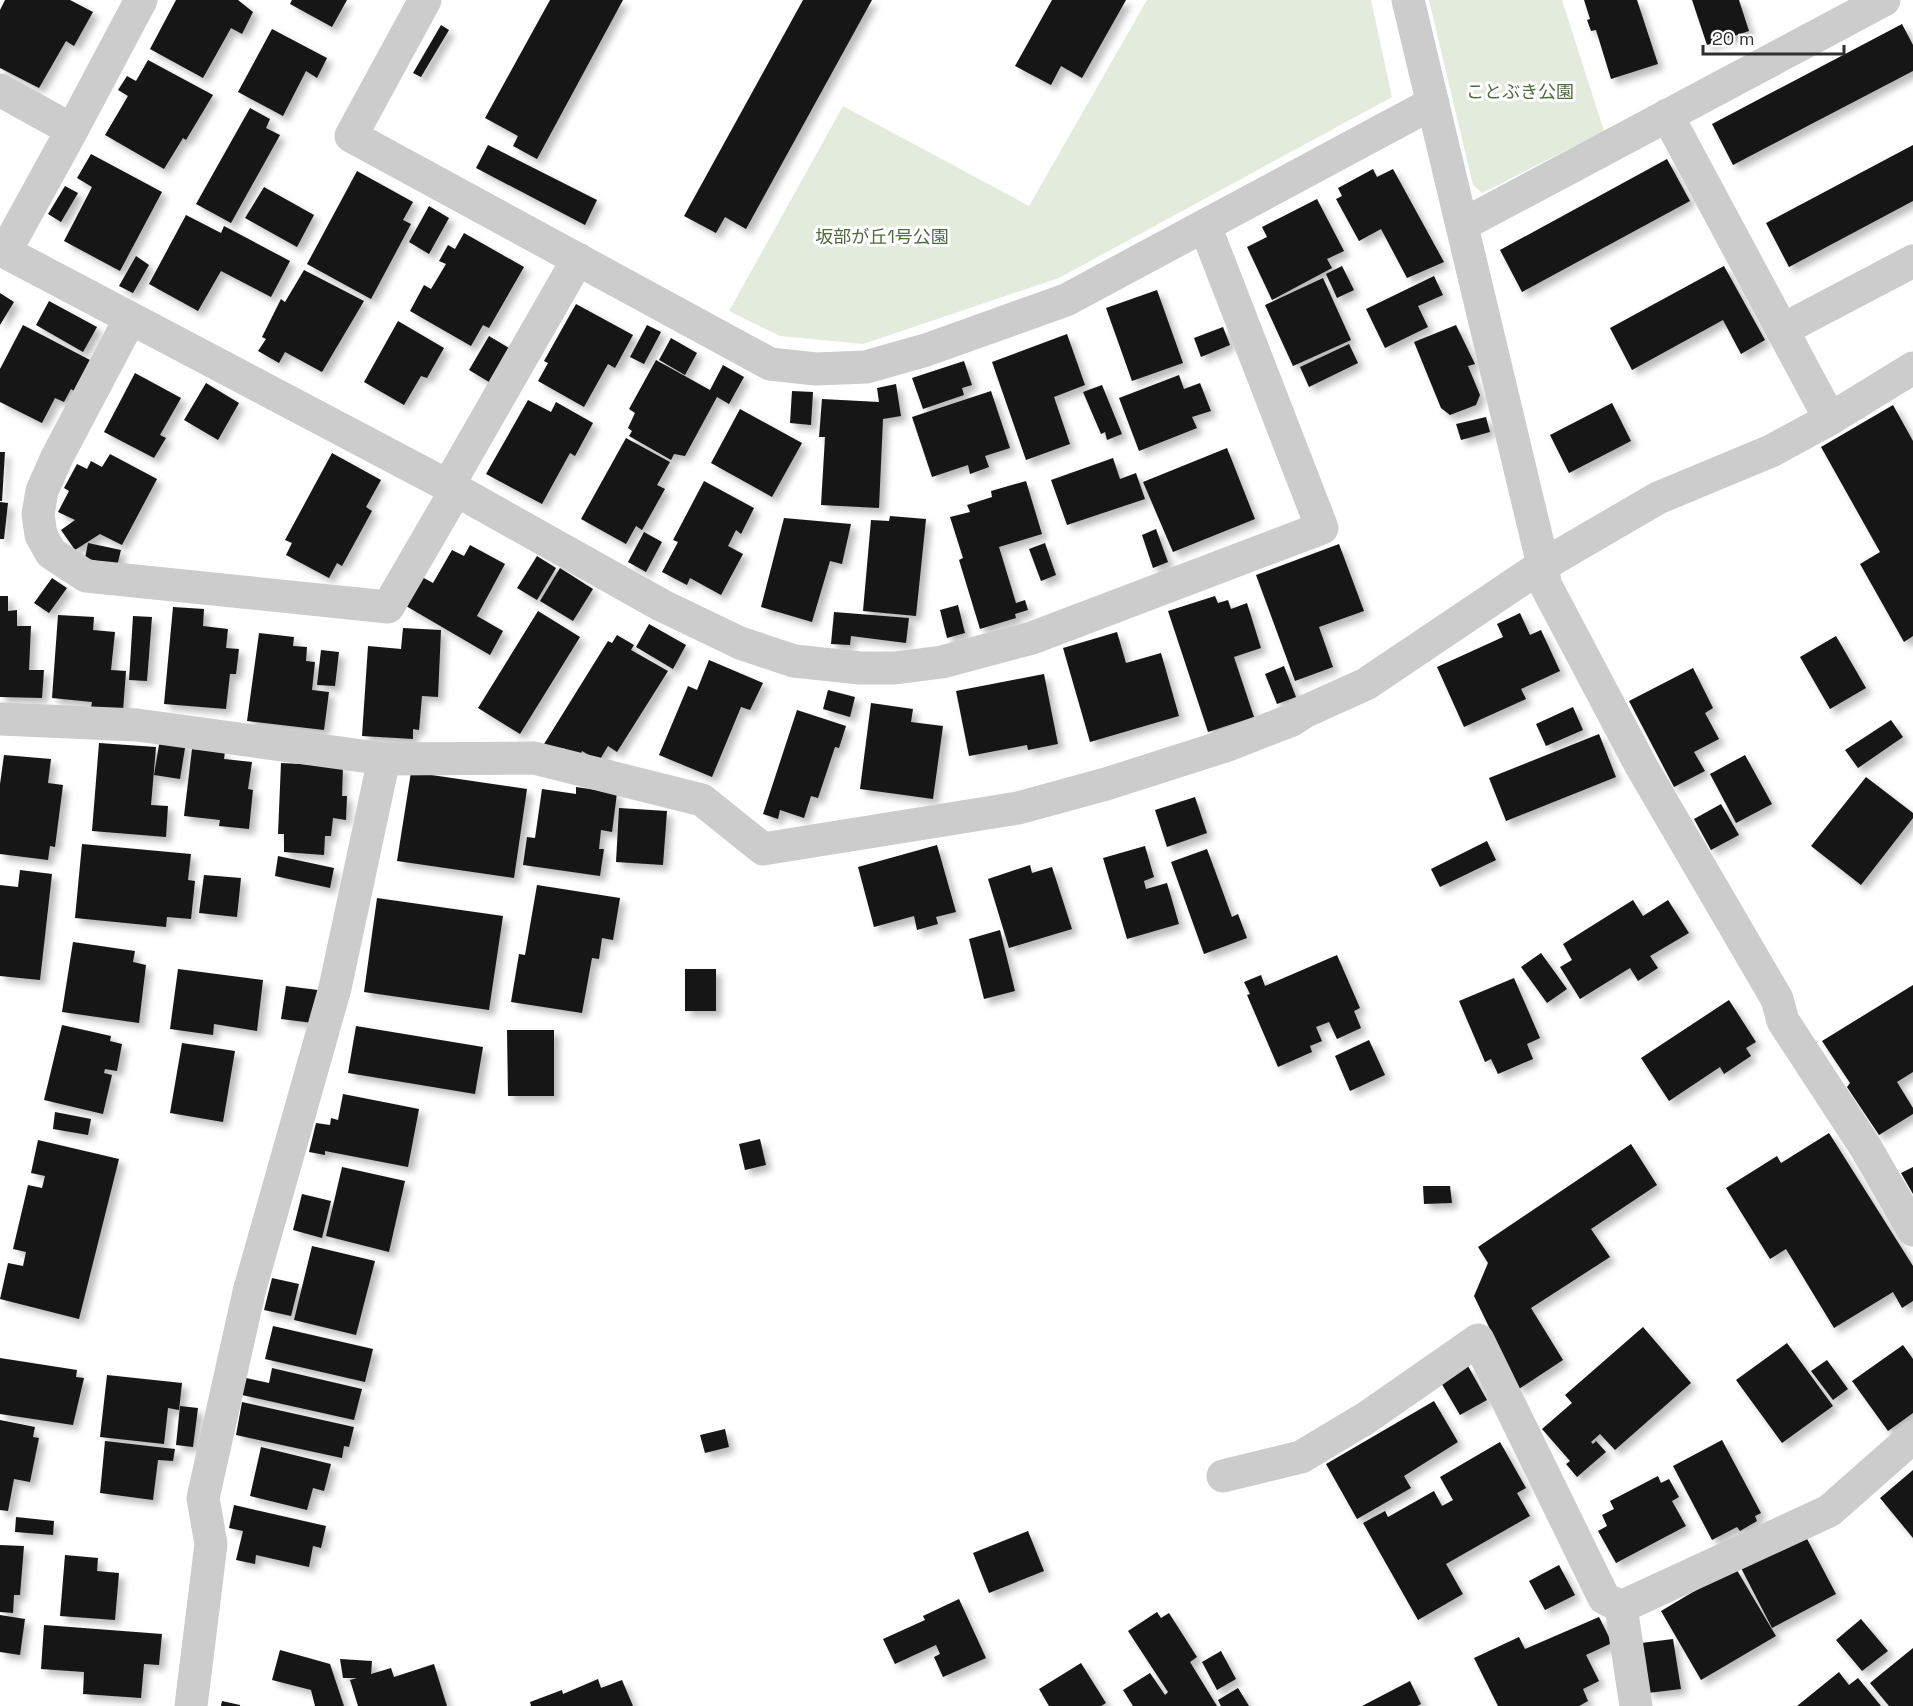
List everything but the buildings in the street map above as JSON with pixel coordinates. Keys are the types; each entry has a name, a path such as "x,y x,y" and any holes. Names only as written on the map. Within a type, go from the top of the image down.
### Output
{"street":[{"path":"141,0 5,252 452,488 661,605 740,643 794,661 843,668 919,666 1032,639 1322,528 1205,226"},
{"path":"425,0 351,136 770,364 816,369 866,367 926,350 1066,300 1433,103"},
{"path":"1408,0 1543,565 1545,584 1640,764 1777,999 1783,1021 1866,1148 1913,1230"},
{"path":"1462,225 1884,0"},
{"path":"0,90 72,130"},
{"path":"1667,115 1830,419"},
{"path":"130,319 42,490 39,514 41,535 51,553 86,576 387,607 579,259"},
{"path":"1782,330 1913,261"},
{"path":"0,719 137,725 384,759 534,758 702,800 763,849 1018,808 1128,777 1225,746 1292,720 1366,684 1543,565 1658,498 1771,451 1830,419 1913,368"},
{"path":"190,1706 211,1544 203,1498 249,1292 335,988 384,759"},
{"path":"1223,1476 1301,1457 1366,1418 1478,1340 1604,1598 1621,1607"},
{"path":"1621,1607 1829,1511 1913,1437"},
{"path":"1621,1607 1636,1706"}],"green space":[{"name":"坂部が丘1号公園","path":"1147,0 1371,0 1392,97 1059,278 863,344 780,336 729,311 843,106 1029,206"},
{"name":"ことぶき公園","path":"1429,0 1562,0 1604,131 1482,193 1473,185"}]}
